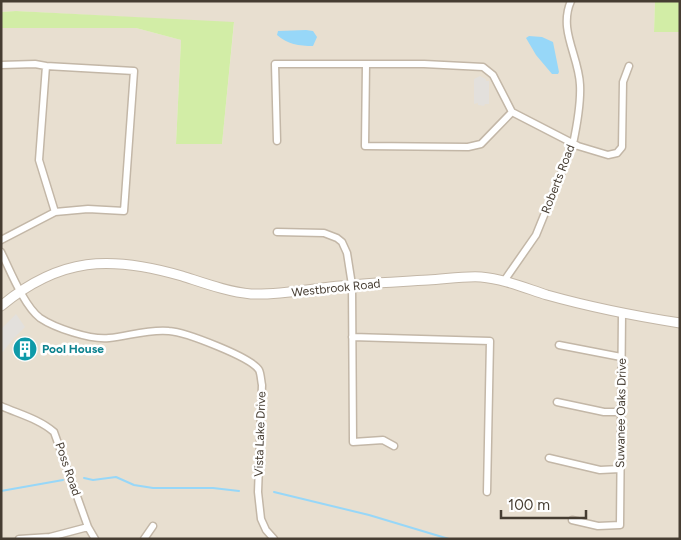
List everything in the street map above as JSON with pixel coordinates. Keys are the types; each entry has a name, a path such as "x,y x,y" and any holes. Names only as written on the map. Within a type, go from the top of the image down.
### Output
{"street":[{"name":"Roberts Road","path":"504,280 536,235 576,131 580,85 566,24 567,9 571,1"},
{"path":"1,65 35,64 134,71 124,211 88,209 55,212 1,240"},
{"path":"277,141 275,64 424,64 483,67 493,75 512,112 572,144 608,155 617,154 622,147 623,82 629,66"},
{"path":"366,64 365,146 468,147 481,144 512,112"},
{"path":"46,66 39,160 55,212"},
{"path":"277,232 324,233 342,242 347,253 352,285 353,442 383,440 394,446"},
{"name":"Vista Lake Drive","path":"1,252 20,290 39,317 72,332 107,338 154,330 172,331 245,358 259,370 262,385 258,494 260,519 274,539"},
{"name":"Westbrook Road","path":"1,306 20,290 52,274 74,267 112,263 148,267 250,294 274,294 352,285 480,277 504,280 547,295 622,313 680,323"},
{"name":"Suwanee Oaks Drive","path":"572,520 598,526 620,525 622,313"},
{"path":"352,337 490,341 487,492"},
{"path":"559,345 621,357"},
{"path":"557,402 604,412 620,412"},
{"name":"Poss Road","path":"1,406 41,422 54,432 88,527 95,539"},
{"path":"549,458 600,470 620,469"},
{"path":"144,539 153,526"},
{"path":"19,539 50,537 88,527"}],"shaded area":[{"path":"1,1 655,1 654,31 680,32 680,539 1,539 1,28 136,28 181,40 176,144 222,144 234,23 16,11 1,12"},
{"path":"480,76 489,81 489,104 484,106 478,105 478,103 474,104 474,79"},
{"path":"16,314 25,327 1,354 1,329"}],"green space":[{"path":"655,1 680,1 680,32 654,32"},
{"path":"16,11 234,22 222,144 176,144 181,40 136,28 1,28 1,12"}],"water":[{"path":"278,31 313,31 317,37 313,46 293,44 277,35"},
{"path":"529,36 542,37 553,42 558,74 552,74 536,55 526,38"}],"waterway":[{"path":"84,478 93,480 116,477 134,485 153,488 213,488 239,491"},
{"path":"1,491 63,480"},
{"path":"274,492 369,515 449,539"}],"place":[{"name":"Pool House","path":"25,349"}]}
